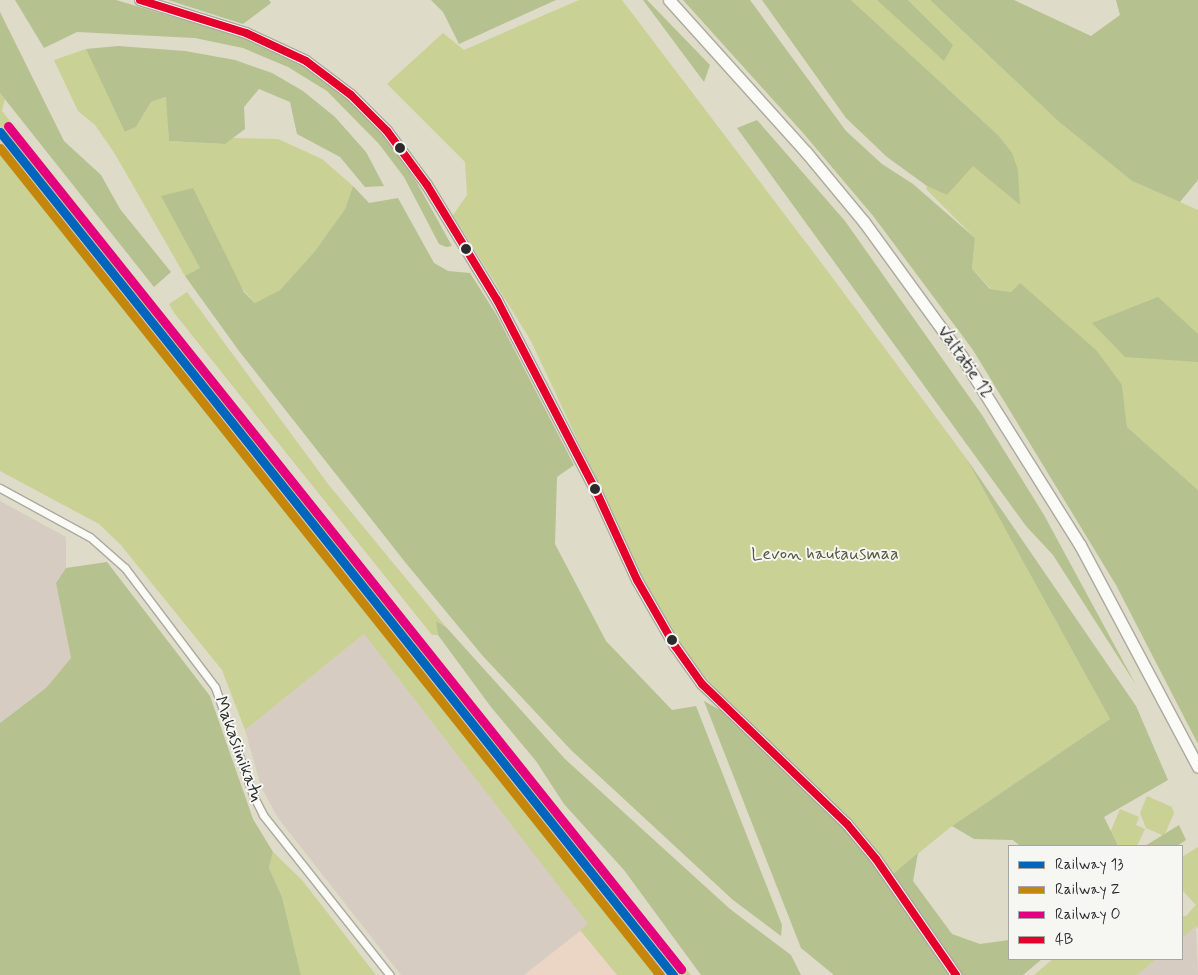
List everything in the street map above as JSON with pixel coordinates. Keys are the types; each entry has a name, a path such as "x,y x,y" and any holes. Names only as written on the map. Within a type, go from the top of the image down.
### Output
{"highway":[{"name":"Valtatie 12","path":"669,0 812,159 864,222 962,357 1080,545 1198,767"}],"main road":[{"path":"140,0 246,33 306,61 351,95 387,131 427,185 520,342 637,580 675,646 702,684 847,824 876,859 956,975"}],"street":[{"name":"Makasiinikatu","path":"0,488 90,537 125,568 215,687 253,795 264,815 390,975"}],"shaded area":[{"path":"0,125 679,975 663,975 222,426 0,145"},
{"path":"0,501 66,537 66,568 56,583 71,658 46,688 0,723"},
{"path":"364,634 589,924 524,975 401,975 278,818 261,787 245,730"},
{"path":"1196,926 1198,975 1137,975 1155,960 1183,960 1183,937"},
{"path":"580,930 617,975 524,975"}],"green space":[{"path":"15,0 116,0 245,38 290,58 328,82 363,113 392,146 417,183 452,246 446,247 439,244 404,177 379,144 327,91 288,67 243,48 195,38 77,32 44,48"},
{"path":"168,0 269,0 271,3 243,24"},
{"path":"431,0 556,0 459,44 443,12"},
{"name":"Levon hautausmaa","path":"579,0 622,0 829,273 966,458 1110,719 952,826 893,874 851,821 737,712 693,664 680,645 640,573 531,341 453,215 467,195 465,162 387,84 443,33 464,50"},
{"path":"643,0 647,0 710,65 704,82"},
{"path":"683,0 750,0 846,131 882,164 913,184 975,238 972,269 990,289 1011,292 1020,283 1096,350 1122,385 1127,427 1198,490 1198,744 1116,585 973,350 874,217 804,134"},
{"path":"762,0 851,0 998,135 1012,153 1018,170 1020,205 973,166 947,195 927,186 887,157 846,118"},
{"path":"851,0 877,0 946,54 952,45 908,0 930,0 1058,121 1132,181 1198,210 1198,490 1127,427 1122,385 1020,284 1011,292 991,289 972,269 975,238 926,189 927,186 947,195 973,165 1019,204 1018,170 998,135"},
{"path":"877,0 908,0 953,45 944,61"},
{"path":"930,0 1014,0 1091,36 1120,15 1116,0 1198,0 1198,180 1180,202 1132,181 1058,121"},
{"path":"0,12 64,141 101,175 120,209 171,272 154,287 0,93"},
{"path":"118,46 185,51 235,60 272,73 303,91 335,117 366,152 384,186 365,187 340,157 297,134 290,102 259,89 244,107 245,129 225,144 169,141 166,97 151,102 136,127 125,132 86,49"},
{"path":"86,49 126,132 136,127 151,102 167,97 169,141 224,144 232,138 278,139 322,159 353,186 345,209 315,251 280,290 255,303 162,196 201,268 185,276 115,154 95,125 78,111 54,60"},
{"path":"0,93 5,99 2,111 691,975 679,975 0,125"},
{"path":"757,120 845,221 982,415 1044,515 1136,685 1053,555 1026,526 737,128"},
{"path":"0,145 222,426 663,975 617,975 580,930 588,924 364,634 245,730 222,670 120,544 99,524 0,471"},
{"path":"353,186 369,203 398,198 434,263 448,271 470,273 496,314 574,465 557,477 555,544 606,641 672,710 696,706 782,925 781,936 733,900 571,750 482,655 405,562 239,351 185,276 200,268 161,196 193,188 244,292 255,303 280,290 315,251 345,209"},
{"path":"187,292 328,484 446,627 436,621 438,635 432,635 175,314 169,304"},
{"path":"1158,297 1198,334 1198,362 1125,357 1092,323"},
{"path":"966,458 1136,706 1168,780 1104,817 1118,845 1019,845 1013,840 974,839 952,826 1110,719"},
{"path":"107,562 210,696 253,819 273,852 269,868 282,897 301,975 0,975 0,723 46,688 71,658 56,583 66,568"},
{"path":"436,621 446,627 565,759 730,909 791,955 801,975 701,975 624,870 564,804 536,761 491,707 438,635"},
{"path":"704,701 727,714 843,827 871,861 949,975 834,975 801,948"},
{"path":"1147,796 1172,807 1174,813 1164,836 1146,828 1140,813"},
{"path":"1120,809 1139,817 1136,825 1145,829 1137,845 1120,845 1107,840"},
{"path":"1179,825 1186,840 1178,845 1147,845"},
{"path":"1198,847 1198,929 1196,926 1183,937 1183,916 1186,916 1196,905 1183,891 1183,856"},
{"path":"273,852 302,880 376,975 301,975 282,897 269,868"},
{"path":"918,853 913,881 952,934 980,944 1008,940 1008,960 1041,960 1023,975 962,975 893,874"},
{"path":"1052,960 1155,960 1137,975 1034,975"}],"rail line":[{"name":"O","path":"8,126 681,969"},
{"name":"13","path":"0,132 673,975"},
{"name":"Z","path":"0,148 660,975"}],"transit line":[{"name":"4B","path":"140,0 246,33 306,61 351,95 387,131 427,185 497,300 597,493 637,580 675,646 702,684 847,824 876,859 956,975"}]}
